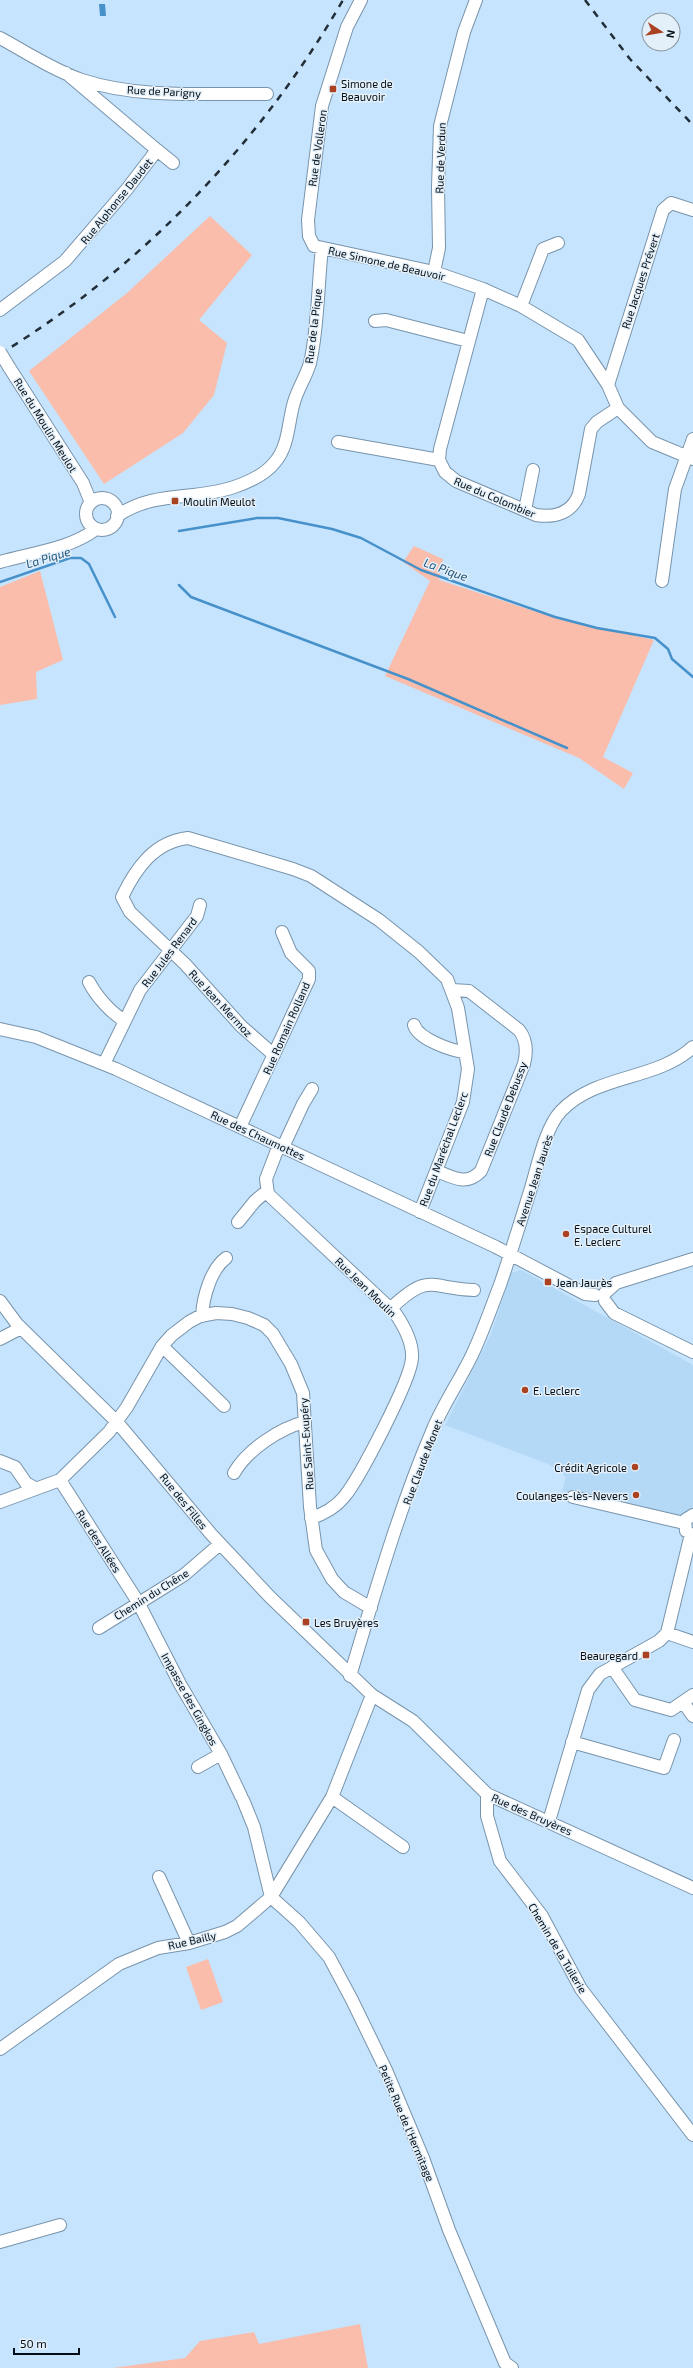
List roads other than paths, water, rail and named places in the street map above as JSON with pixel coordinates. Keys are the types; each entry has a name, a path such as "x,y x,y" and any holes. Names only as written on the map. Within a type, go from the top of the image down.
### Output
{"street":[{"name":"Rue de Volleron","path":"322,248 314,246 309,236 308,220 318,126 347,26 361,0"},
{"name":"Rue de Verdun","path":"434,272 439,248 438,187 440,126 464,32 476,0"},
{"name":"Rue de Parigny","path":"0,38 66,73 92,83 142,92 267,94"},
{"name":"Rue Alphonse Daudet","path":"0,310 65,261 127,189 157,150 66,73"},
{"path":"157,150 173,163"},
{"name":"Rue Jacques Prévert","path":"608,386 663,210 671,203 693,210"},
{"path":"521,306 543,249 558,243"},
{"name":"Rue Simone de Beauvoir","path":"322,248 434,272 483,289 521,306 578,340 608,386 618,408 652,442 690,458"},
{"name":"Rue de la Pique","path":"112,506 132,506 159,499 212,492 234,487 261,475 275,463 285,446 294,402 310,362 322,248"},
{"path":"338,442 439,460 468,341 483,289"},
{"path":"375,322 386,320 468,341"},
{"name":"Rue du Moulin Meulot","path":"0,352 83,483 91,503"},
{"name":"Rue du Colombier","path":"439,460 445,472 456,481 525,510 547,517 560,514 570,509 579,494 591,429 597,422 618,408"},
{"path":"662,581 675,488 690,458 693,439"},
{"path":"525,510 533,470"},
{"name":"Rue du Moulin Meulot","path":"83,483 112,506"},
{"path":"0,562 69,543 81,539 96,529 109,528 116,522 112,506 91,503 87,511 87,519 82,530 69,543"},
{"path":"87,519 96,529"},
{"name":"Rue du Maréchal Leclerc","path":"169,950 130,912 122,897 144,860 152,852 178,839 188,838 293,868 311,876 379,920 420,952 447,979 458,1008 468,1069 463,1102 420,1212"},
{"name":"Rue Jules Renard","path":"104,1064 140,990 169,950 197,916 200,905"},
{"name":"Rue Romain Rolland","path":"240,1127 274,1056 309,975 307,969 291,953 282,932"},
{"name":"Rue Jean Mermoz","path":"169,950 185,964 241,1026 274,1056"},
{"path":"89,982 92,989 108,1006 125,1020"},
{"name":"Rue Claude Debussy","path":"437,1171 462,1181 469,1180 481,1171 524,1064 526,1050 523,1034 519,1030 469,991 452,990"},
{"path":"414,1025 419,1034 424,1038 457,1051 465,1052"},
{"name":"Rue des Chaumottes","path":"0,1028 36,1037 104,1064 510,1255 585,1294 602,1296"},
{"name":"Avenue Jean Jaurès","path":"510,1255 543,1148 560,1111 598,1087 658,1067 687,1053 693,1047"},
{"path":"238,1222 255,1202 267,1191 266,1179 281,1146 312,1089"},
{"name":"Rue Jean Moulin","path":"267,1191 274,1201 390,1308 403,1325 410,1344 412,1357 408,1377 349,1491 328,1511 311,1518"},
{"name":"Rue Claude Monet","path":"350,1676 414,1479 434,1428 472,1354 510,1255"},
{"path":"202,1316 212,1277 220,1262 226,1258"},
{"path":"693,1259 616,1283 602,1296 614,1313 693,1352"},
{"path":"390,1308 410,1292 431,1283 474,1290"},
{"name":"Rue des Filles","path":"0,1302 21,1328 117,1422 220,1544 270,1597 350,1676 372,1695"},
{"name":"Rue Saint-Exupéry","path":"60,1480 117,1422 162,1346 172,1335 189,1322 202,1316 232,1314 264,1326 273,1334 298,1380 303,1394 311,1518 316,1550 332,1579 344,1592 371,1608"},
{"path":"0,1339 21,1328"},
{"path":"162,1346 224,1406"},
{"path":"234,1473 239,1465 253,1452 277,1434 293,1425 305,1422"},
{"path":"0,1461 15,1467 26,1483 36,1488"},
{"path":"0,1502 60,1480"},
{"name":"Rue des Allées","path":"60,1480 138,1602"},
{"path":"549,1820 588,1690 596,1678 612,1667 659,1641 667,1633 692,1535 686,1530 689,1519 573,1497"},
{"name":"Chemin du Chêne","path":"99,1628 138,1602 184,1575 220,1544"},
{"name":"Impasse des Gingkos","path":"138,1602 180,1684 221,1754 242,1798 254,1827 271,1897"},
{"path":"667,1633 693,1642"},
{"path":"612,1667 635,1700 667,1710 688,1698 693,1716"},
{"name":"Rue des Bruyères","path":"372,1695 413,1721 487,1794 549,1820 693,1888"},
{"name":"Rue Bailly","path":"0,2049 120,1964 158,1948 207,1939 238,1926 271,1897 332,1797 372,1695"},
{"path":"572,1742 664,1768 674,1740"},
{"path":"198,1767 221,1754"},
{"name":"Chemin de la Tuilerie","path":"487,1794 487,1816 500,1861 542,1916 581,1989 693,2135"},
{"path":"332,1797 403,1847"},
{"path":"159,1877 189,1943"},
{"name":"Petite Rue de l'Hermitage","path":"271,1897 299,1922 329,1957 352,2000 423,2158 449,2230 505,2363 512,2368"},
{"path":"0,2242 60,2225"}],"water":[{"path":"99,4 105,4 106,16 100,16"}],"waterway":[{"name":"La Pique","path":"179,531 257,518 278,518 332,529 361,538 421,570 555,617 597,628 655,638 668,649 672,659 693,677"},
{"name":"La Pique","path":"0,582 70,558 81,558 89,564 115,617"},
{"path":"179,585 191,597 408,679 567,748"}],"railway":[{"path":"0,354 52,320 102,282 149,242 194,198 235,152 274,104 310,53 343,0"},
{"path":"585,0 630,59 693,125"}],"place":[{"name":"Simone de Beauvoir","path":"333,89"},
{"name":"Moulin Meulot","path":"175,501"},
{"name":"Espace Culturel E. Leclerc","path":"566,1234"},
{"name":"Jean Jaurès","path":"548,1282"},
{"name":"E. Leclerc","path":"525,1390"},
{"name":"Crédit Agricole","path":"635,1467"},
{"name":"Coulanges-lès-Nevers","path":"636,1495"},
{"name":"Les Bruyères","path":"306,1622"},
{"name":"Beauregard","path":"646,1655"}]}
